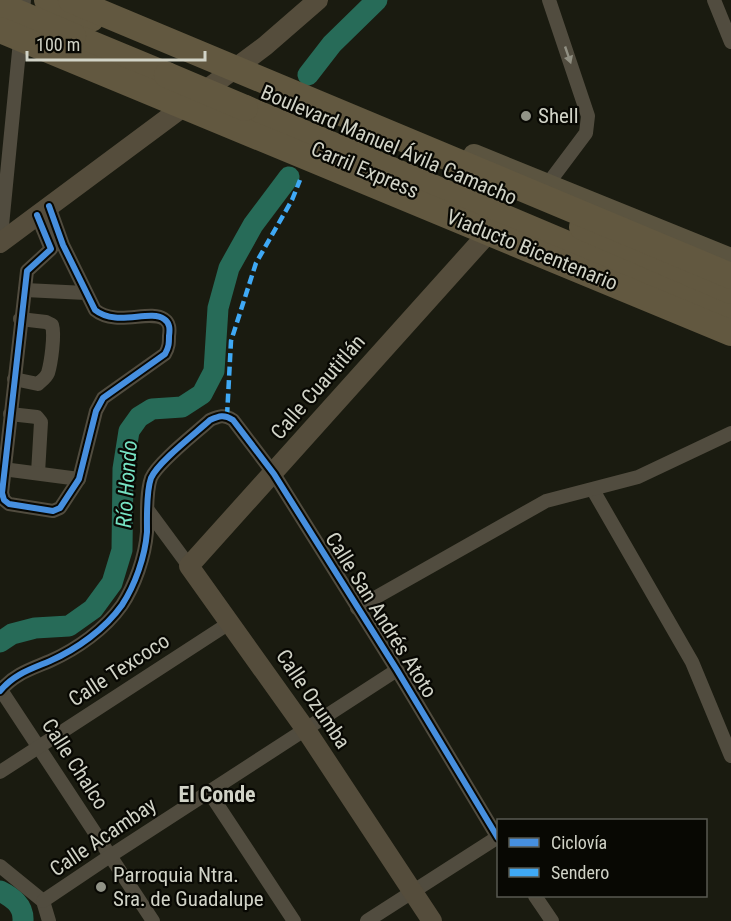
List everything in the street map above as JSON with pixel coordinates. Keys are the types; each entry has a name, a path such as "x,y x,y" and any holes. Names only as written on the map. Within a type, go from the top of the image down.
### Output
{"highway":[{"name":"Boulevard Manuel Ávila Camacho","path":"47,0 79,12 170,64 253,89 731,291"},
{"name":"Boulevard Manuel Ávila Camacho","path":"0,5 79,12"},
{"path":"79,12 731,276"},
{"name":"Carril Express","path":"0,18 731,323"},
{"name":"Viaducto Bicentenario","path":"0,30 731,333"},
{"name":"Boulevard Manuel Ávila Camacho","path":"253,89 411,177 731,312"},
{"path":"324,174 411,177"},
{"path":"583,199 626,246"}],"main road":[{"path":"79,12 198,43"},
{"path":"60,63 155,103"},
{"path":"253,89 547,184 731,259"},
{"path":"229,133 731,344"}],"street":[{"path":"0,250 24,0"},
{"path":"0,242 265,46 318,0"},
{"path":"547,184 586,133 588,116 549,0"},
{"path":"714,0 731,42"},
{"path":"43,211 57,247 92,306 99,313 122,318 159,317 165,319 170,325 169,347 159,360 103,398 96,411 79,478 60,508 53,511 9,504 4,500 2,493 3,468 27,271 57,247"},
{"name":"Calle Cuautitlán","path":"189,566 482,240"},
{"path":"25,290 86,293"},
{"path":"14,380 38,384 43,380 47,374 54,332 52,325 46,322 20,319"},
{"path":"10,414 37,417 41,422 38,473"},
{"name":"Calle San Andrés Atoto","path":"147,509 151,478 159,466 210,420 219,416 227,416 233,420 274,474 497,835"},
{"path":"357,608 546,501 638,477 731,433"},
{"path":"3,468 79,478"},
{"path":"593,490 692,662 731,756"},
{"path":"0,690 19,673 53,660 79,646 99,630 121,606 138,574 147,536 147,509"},
{"name":"Calle Ozumba","path":"147,509 231,622 306,730 432,921"},
{"name":"Calle Texcoco","path":"0,772 231,622"},
{"name":"Calle Acambay","path":"43,902 397,670"},
{"name":"Calle Chalco","path":"0,690 153,921"},
{"path":"209,792 294,921"},
{"path":"367,921 497,838"},
{"path":"0,866 43,902 49,921"},
{"path":"537,897 552,921"}],"waterway":[{"path":"308,75 332,44 377,0"},
{"name":"Río Hondo","path":"0,642 12,634 35,628 69,626 93,609 112,583 122,550 123,469 129,431 139,417 152,409 182,407 202,394 214,371 218,308 229,268 253,225 289,177"},
{"name":"Río Hondo","path":"0,891 19,906 22,910 23,921"}],"marked path":[{"path":"227,416 231,341 256,263 292,200 300,180"}],"cycle path":[{"path":"37,215 51,249 27,271 2,493 4,500 9,504 53,511 60,508 79,479 96,411 103,398 165,354 169,326 164,319 158,316 122,318 103,315 95,310 63,245 49,206"},
{"path":"0,691 17,676 80,644 115,614 131,589 142,561 147,532 151,478 169,456 210,420 224,416 233,420 274,474 397,670 497,836"}],"place":[{"name":"Shell","path":"526,116"},
{"name":"Parroquia Ntra. Sra. de Guadalupe","path":"101,887"}],"district":[{"name":"El Conde","path":"217,794"}]}
